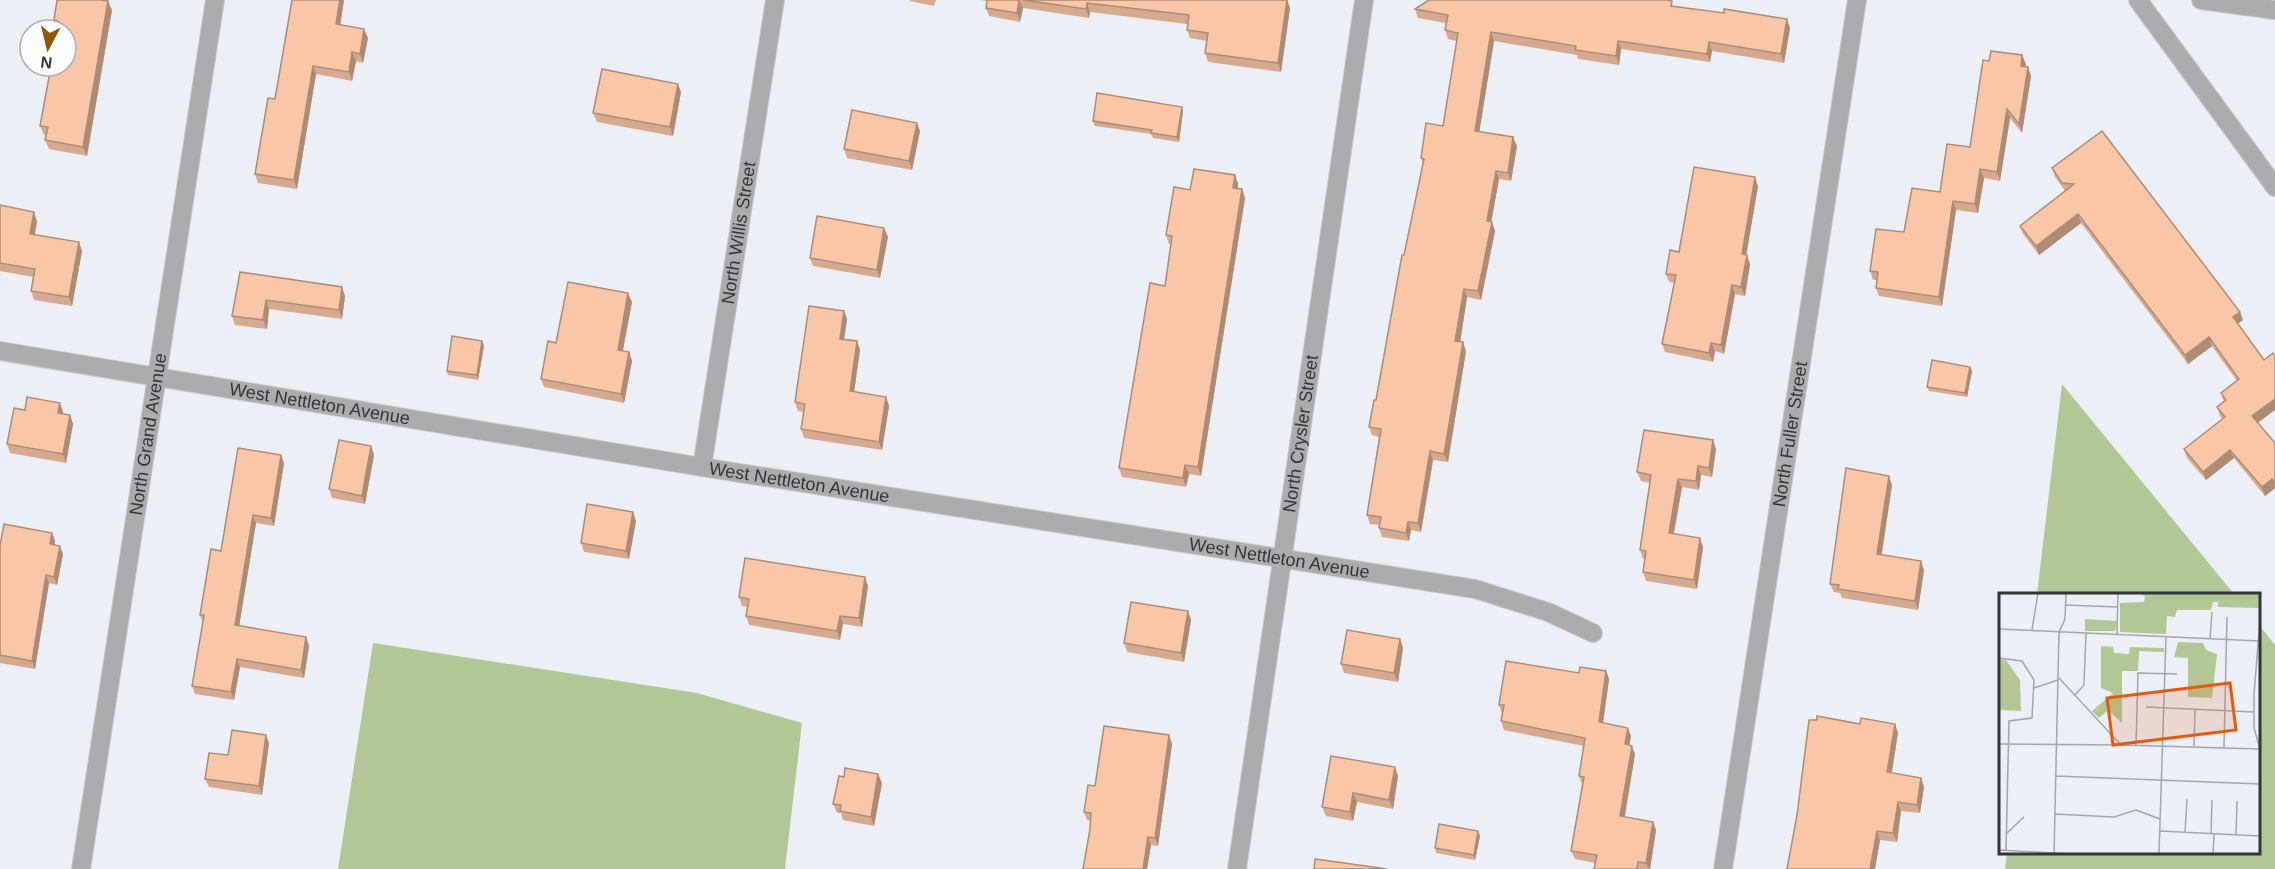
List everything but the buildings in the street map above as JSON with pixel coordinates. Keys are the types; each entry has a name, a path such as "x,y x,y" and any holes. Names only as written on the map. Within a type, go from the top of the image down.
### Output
{"street":[{"name":"North Grand Avenue","path":"81,869 215,0"},
{"name":"North Willis Street","path":"702,467 775,0"},
{"name":"North Crysler Street","path":"1237,869 1364,0"},
{"name":"North Fuller Street","path":"1724,869 1857,0"},
{"path":"2138,0 2275,187"},
{"path":"2201,0 2275,10"},
{"name":"West Nettleton Avenue","path":"0,351 702,467 1475,589 1548,612 1593,633"}],"green space":[{"path":"2062,384 2233,593 2037,593"},
{"path":"2260,626 2275,645 2275,869 2005,869 2007,854 2260,854"},
{"path":"373,643 697,693 802,723 785,869 338,869"}]}
